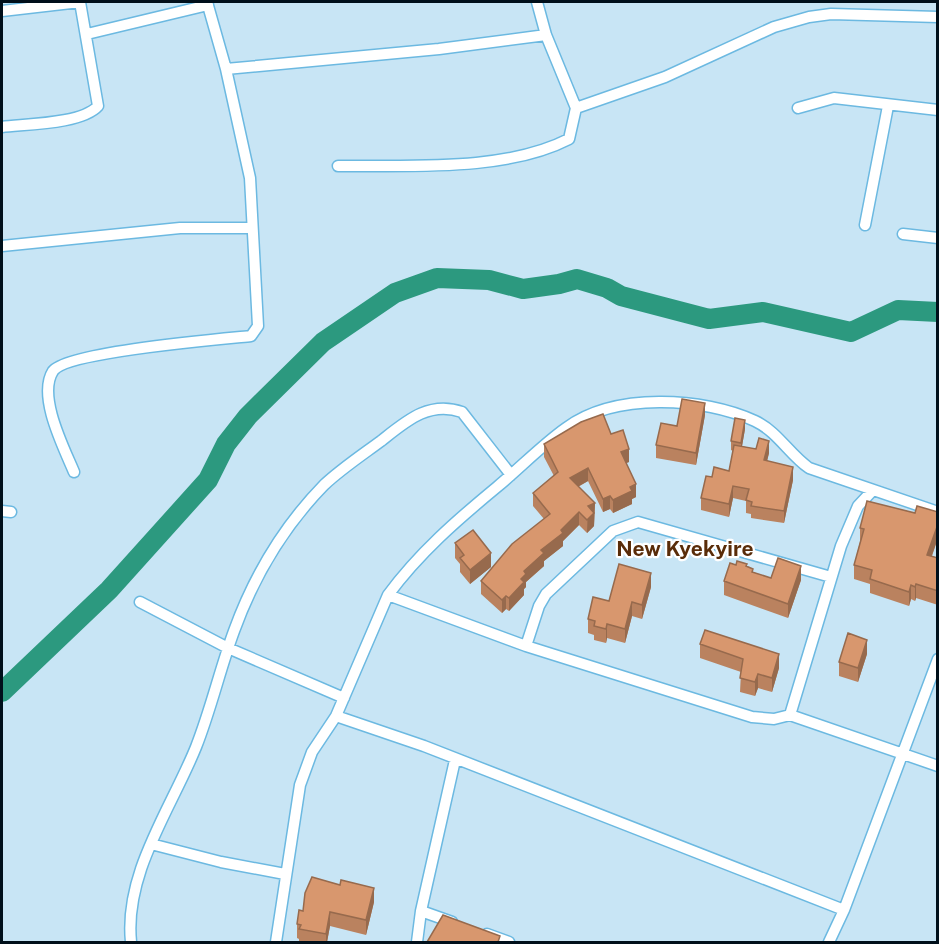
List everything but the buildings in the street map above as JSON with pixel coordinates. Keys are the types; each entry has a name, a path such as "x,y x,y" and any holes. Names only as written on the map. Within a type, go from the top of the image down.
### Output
{"street":[{"path":"2,11 80,2 99,98 98,106 92,112 70,119 2,127"},
{"path":"338,166 444,165 512,157 569,139 576,108 546,35 537,2"},
{"path":"75,472 52,415 47,389 53,372 62,363 105,354 255,334 258,320 250,178 226,69 208,4 87,34"},
{"path":"576,108 664,77 774,27 809,17 831,14 938,17"},
{"path":"226,69 439,50 546,35"},
{"path":"798,108 834,98 938,110"},
{"path":"865,225 888,106"},
{"path":"2,246 169,229 252,228"},
{"path":"903,234 938,238"},
{"path":"276,942 300,785 312,752 336,716 388,595 442,532 567,427 585,418 630,404 661,402 715,408 754,421 773,432 794,458 809,468 938,512"},
{"path":"131,942 132,898 151,844 196,746 228,648 258,576 298,514 326,483 413,416 440,408 462,412 511,475"},
{"path":"790,715 831,577 858,506 873,490"},
{"path":"526,646 539,606 546,594 614,531 638,522 831,577"},
{"path":"388,595 526,646 752,717 774,719 790,715 938,766"},
{"path":"140,602 228,648 344,698"},
{"path":"829,942 844,910 938,659"},
{"path":"336,716 424,746 455,760 716,858 844,910"},
{"path":"417,942 421,910 455,760"},
{"path":"151,844 221,862 285,874"},
{"path":"421,910 465,927"},
{"path":"476,930 509,942"}],"waterway":[{"path":"2,692 109,590 208,480 226,444 248,416 323,342 395,293 437,278 489,280 523,289 577,279 607,288 621,296 709,319 763,312 851,332 898,310 938,312"}],"district":[{"name":"New Kyekyire","path":"685,548"}]}
